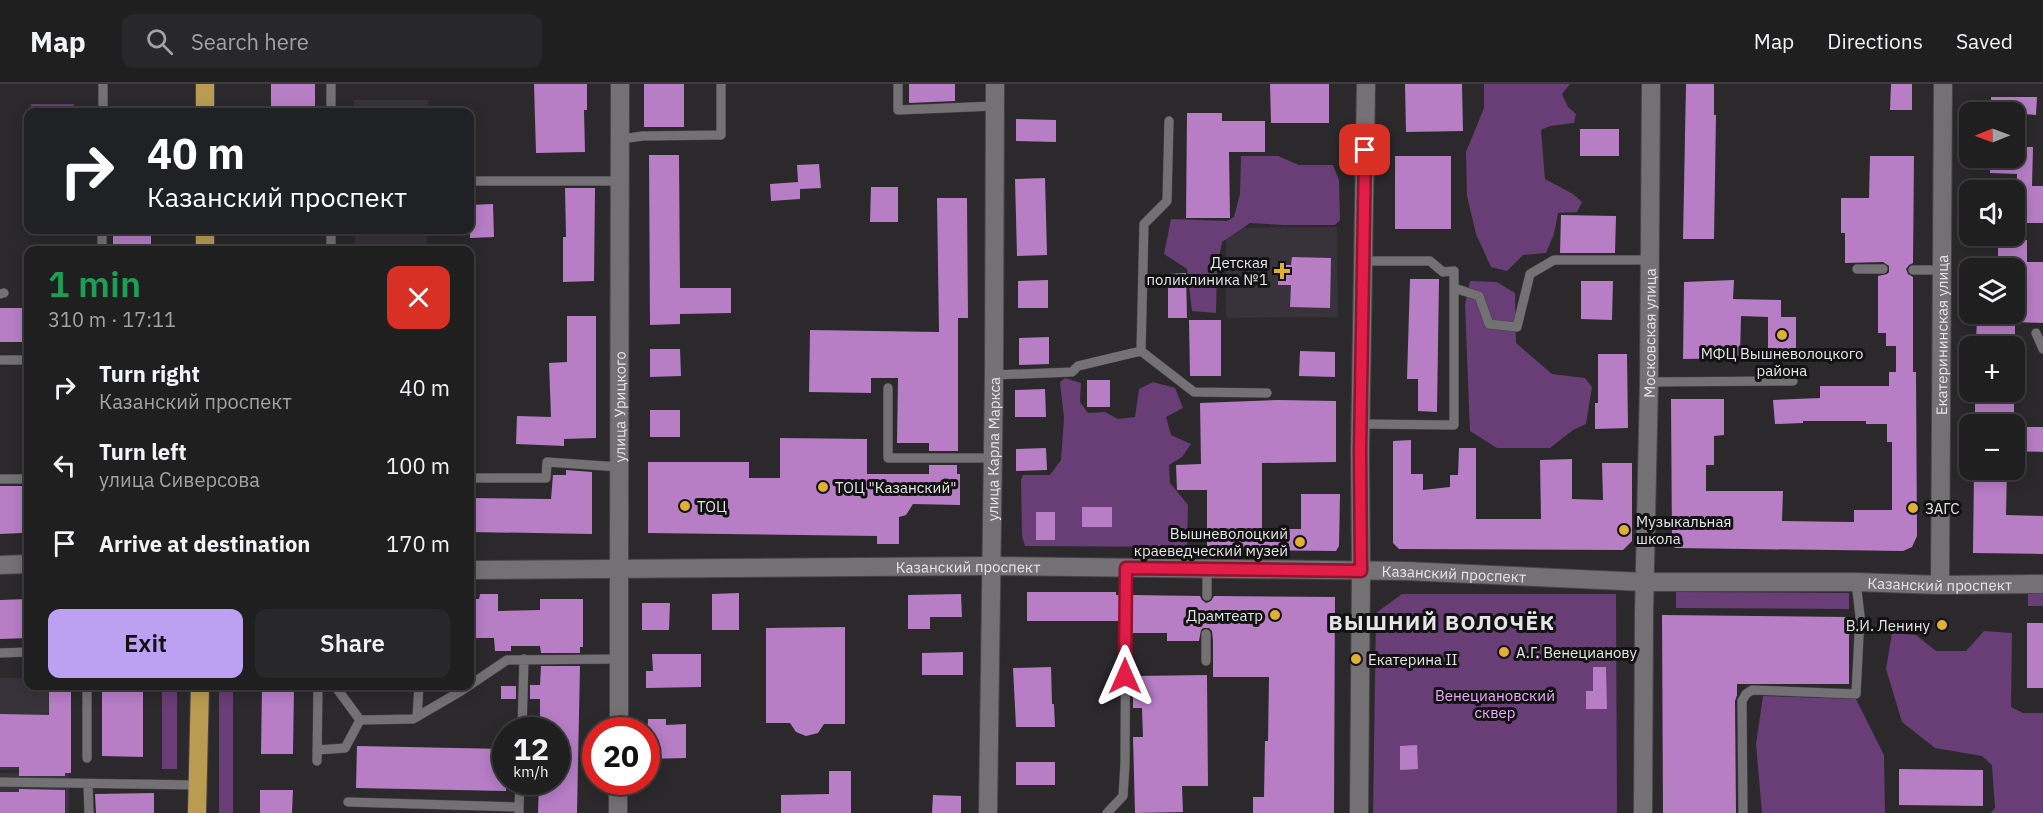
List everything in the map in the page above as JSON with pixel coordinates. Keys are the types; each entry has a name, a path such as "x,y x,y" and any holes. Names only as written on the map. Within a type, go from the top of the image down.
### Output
{"highway":[{"path":"205,84 205,108"},
{"path":"197,813 200,690"}],"street":[{"name":"улица Урицкого","path":"619,717 620,84"},
{"name":"улица Карла Маркса","path":"988,813 995,84"},
{"path":"1359,813 1360,424 1366,84"},
{"name":"Московская улица","path":"1643,813 1651,84"},
{"name":"Екатерининская улица","path":"1940,585 1943,84"},
{"path":"0,565 24,564"},
{"name":"Казанский проспект","path":"474,570 990,566 1361,571 1644,582 2043,585"},
{"path":"618,795 618,813"}],"lane":[{"path":"103,84 103,108"},
{"path":"331,84 331,108"},
{"path":"621,139 642,136 721,135 721,84"},
{"path":"898,84 898,110 995,106"},
{"path":"1141,351 1144,224 1167,201 1169,121"},
{"path":"474,181 620,181"},
{"path":"1454,288 1479,296 1489,324 1517,327 1530,274 1554,260 1650,260"},
{"path":"1360,424 1455,426 1454,271 1443,272 1430,261 1363,261"},
{"path":"1857,269 1883,269"},
{"path":"1913,270 1942,270"},
{"path":"2036,333 2043,349"},
{"path":"994,375 1072,372 1078,366 1141,351"},
{"path":"1141,351 1194,392 1267,393"},
{"path":"0,360 24,360"},
{"path":"1649,382 1793,381"},
{"path":"888,388 888,458 992,458"},
{"path":"474,478 546,477 547,462 619,467"},
{"path":"0,479 24,479"},
{"path":"1107,813 1122,796 1125,764 1126,568"},
{"path":"1207,570 1207,596"},
{"path":"1743,813 1742,701 1752,690 1856,694 1860,615 1856,582"},
{"path":"1206,634 1206,661"},
{"path":"0,653 24,652"},
{"path":"522,717 524,659"},
{"path":"474,682 507,660 619,659"},
{"path":"87,690 87,758"},
{"path":"317,761 318,690"},
{"path":"338,690 360,720"},
{"path":"417,717 419,690"},
{"path":"360,720 413,719 462,690"},
{"path":"317,750 345,748 360,720"},
{"path":"0,782 197,785"},
{"path":"88,784 89,813"},
{"path":"348,802 519,810 520,795"}],"shaded area":[{"path":"354,100 428,100 428,108 354,108"},
{"name":"Детская поликлиника №1","path":"1337,227 1338,317 1226,318 1226,228"},
{"path":"355,234 427,234 426,246 355,246"},
{"path":"0,678 24,678 24,690 49,690 48,769 0,770"},
{"path":"0,773 69,773 69,813 0,813"}],"green space":[{"path":"1484,84 1570,84 1562,94 1568,107 1576,114 1574,123 1550,126 1541,130 1545,179 1573,194 1582,202 1577,212 1558,213 1554,234 1546,253 1523,255 1507,271 1491,267 1476,234 1467,196 1466,152 1484,108"},
{"path":"31,104 74,104 74,108 31,108"},
{"path":"1241,156 1278,156 1299,165 1333,165 1339,180 1340,220 1335,225 1250,223 1222,242 1217,268 1216,313 1192,311 1187,269 1164,254 1171,219 1227,221 1234,217 1240,194"},
{"path":"1470,281 1497,282 1515,293 1516,343 1552,374 1585,378 1592,387 1586,424 1573,430 1550,448 1497,448 1470,431 1465,305"},
{"path":"1065,378 1081,383 1080,402 1088,413 1105,412 1118,419 1135,417 1139,389 1153,382 1175,388 1183,408 1166,417 1171,435 1191,444 1182,457 1169,465 1170,483 1188,505 1187,545 1184,547 1025,546 1022,536 1021,480 1023,475 1050,475 1061,460 1064,418 1060,382"},
{"path":"1676,592 1849,593 1849,609 1676,608"},
{"name":"Венециановский сквер","path":"1402,594 1616,594 1617,813 1373,813 1376,613"},
{"path":"2028,594 2043,594 2043,606 2028,606"},
{"path":"1984,631 2012,633 2011,707 2023,713 2043,713 2043,813 1990,813 1995,808 1992,765 1982,756 1935,748 1902,722 1886,669 1892,633 1916,635 1936,651 1966,651"},
{"path":"162,690 177,690 177,769 162,769"},
{"path":"219,690 233,690 233,813 219,813"},
{"path":"1763,696 1856,699 1884,755 1885,813 1762,813 1756,744"}],"building":[{"path":"271,84 315,84 315,108 271,108"},
{"path":"534,84 587,84 587,110 584,110 585,152 536,153"},
{"path":"644,84 684,84 684,127 644,127"},
{"path":"909,84 955,84 955,101 909,103"},
{"path":"1270,84 1329,84 1329,123 1271,123"},
{"path":"1405,84 1462,84 1463,131 1406,132"},
{"path":"1686,84 1714,84 1714,115 1716,115 1714,239 1683,239"},
{"path":"1891,84 1912,84 1912,110 1890,110"},
{"path":"1991,97 2037,97 2036,115 2025,114 2025,102 1991,102"},
{"path":"1187,113 1222,113 1222,121 1265,121 1265,152 1229,152 1230,218 1186,218"},
{"path":"1016,119 1056,120 1056,142 1016,141"},
{"path":"1580,129 1619,129 1619,156 1580,156"},
{"path":"2025,147 2033,147 2032,186 2043,186 2043,223 2025,223 2025,180 2017,180 2017,174 1990,173 1990,168 2025,168"},
{"path":"649,155 679,155 680,288 731,288 731,313 680,314 680,324 650,325"},
{"path":"1395,156 1451,156 1451,229 1395,229"},
{"path":"1870,156 1914,156 1913,263 1906,269 1913,277 1913,372 1916,372 1917,536 1912,547 1903,551 1675,548 1672,544 1671,399 1724,399 1724,435 1714,436 1714,465 1706,465 1706,491 1783,491 1782,521 1854,522 1854,510 1892,510 1892,442 1887,442 1887,424 1866,424 1866,421 1803,421 1803,423 1775,424 1773,400 1820,398 1820,386 1889,386 1889,372 1896,372 1896,346 1886,346 1886,333 1878,333 1878,276 1887,274 1889,266 1883,262 1845,263 1845,233 1841,233 1841,198 1869,198"},
{"path":"819,164 821,188 800,189 800,199 771,201 770,184 798,182 797,165"},
{"path":"1045,178 1047,255 1017,256 1015,179"},
{"path":"871,187 898,187 898,222 870,222"},
{"path":"565,188 595,188 594,281 563,282 563,237 566,237"},
{"path":"937,198 967,198 968,318 958,318 958,451 929,451 929,443 897,443 898,378 871,378 871,393 809,392 810,330 939,332"},
{"path":"493,204 494,237 470,238 470,234 474,234 474,205"},
{"path":"1561,215 1616,216 1615,253 1560,253"},
{"path":"113,234 151,234 151,246 113,246"},
{"path":"2025,240 2027,240 2027,262 2043,262 2043,323 2025,322 2025,258 1998,258 1998,246 2025,246"},
{"path":"1292,257 1331,258 1330,308 1290,307 1291,285 1278,285 1278,265 1291,265"},
{"path":"1186,273 1187,318 1168,318 1168,274"},
{"path":"1410,279 1439,279 1437,412 1418,411 1418,379 1407,379"},
{"path":"1048,280 1048,308 1018,308 1018,281"},
{"path":"1734,280 1733,299 1781,300 1781,317 1796,317 1796,353 1768,352 1768,317 1741,316 1740,358 1683,359 1684,282"},
{"path":"1581,281 1613,281 1612,320 1581,319"},
{"path":"0,308 24,308 24,342 0,342"},
{"path":"567,316 596,316 596,438 564,439 564,446 516,444 517,416 551,417 549,363 567,362"},
{"path":"1189,320 1221,320 1221,376 1190,376"},
{"path":"1977,324 2015,324 2015,336 1976,336"},
{"path":"1049,337 1049,364 1019,365 1019,338"},
{"path":"650,349 680,349 681,376 650,377"},
{"path":"1300,351 1335,352 1335,377 1299,376"},
{"path":"1598,354 1627,354 1628,428 1595,429 1595,403 1598,403"},
{"path":"1087,380 1110,380 1110,407 1087,407"},
{"path":"1045,389 1046,417 1015,417 1015,390"},
{"path":"1278,400 1336,401 1336,462 1262,463 1262,529 1301,529 1301,494 1340,494 1339,546 1336,551 1236,550 1236,547 1207,546 1207,490 1177,490 1176,465 1201,464 1200,403"},
{"path":"1975,402 2014,402 2014,414 1975,414"},
{"path":"650,410 680,410 680,437 650,437"},
{"path":"2025,427 2043,427 2043,452 2025,451"},
{"path":"780,438 867,439 867,474 929,474 929,465 957,465 957,474 960,474 960,505 913,504 906,515 899,517 899,544 877,544 877,536 648,533 648,462 749,462 749,478 780,478"},
{"path":"1411,440 1411,474 1423,474 1423,490 1450,487 1450,475 1458,475 1459,448 1476,448 1476,519 1541,519 1540,460 1572,459 1572,499 1603,500 1602,463 1632,463 1632,541 1623,550 1399,549 1393,543 1393,441"},
{"path":"1046,448 1047,470 1016,471 1016,449"},
{"path":"566,470 592,472 592,534 474,532 474,498 551,499 553,475 566,475"},
{"path":"1974,480 2007,480 2006,515 2043,516 2043,554 1973,553"},
{"path":"0,486 23,486 22,533 0,534"},
{"path":"1082,507 1112,507 1112,527 1082,527"},
{"path":"1036,512 1055,512 1055,540 1036,540"},
{"path":"1027,592 1116,592 1116,595 1119,595 1119,621 1027,621"},
{"path":"739,593 739,630 712,630 712,594"},
{"path":"480,594 498,594 498,611 540,610 540,599 583,599 583,647 580,647 580,653 541,653 540,646 511,646 511,651 495,651 494,638 474,638 474,599 479,599"},
{"path":"961,594 962,617 930,617 930,629 908,629 908,595"},
{"path":"1133,595 1200,596 1206,603 1214,596 1335,597 1334,813 1253,813 1253,797 1264,797 1269,677 1213,677 1213,641 1212,631 1209,628 1201,630 1199,641 1167,641 1167,633 1132,633"},
{"path":"24,599 24,638 0,639 0,600"},
{"path":"642,603 670,603 669,630 642,630"},
{"path":"1662,615 1849,617 1849,684 1737,684 1735,701 1736,813 1663,813"},
{"path":"2027,623 2043,623 2043,688 2027,688"},
{"path":"845,627 845,724 824,724 818,733 806,736 796,732 790,723 766,723 766,628"},
{"path":"963,652 963,675 922,675 922,653"},
{"path":"652,654 701,654 701,687 646,688 646,671 653,671"},
{"path":"541,666 580,666 577,813 538,813 539,795 570,795 570,717 540,717 540,699 530,699 530,685 540,685"},
{"path":"1051,667 1055,727 1016,727 1013,668"},
{"path":"1593,667 1606,667 1607,709 1586,709 1586,691 1593,691"},
{"path":"1207,675 1208,786 1182,786 1183,812 1135,813 1133,737 1143,737 1142,708 1133,708 1133,676"},
{"path":"501,686 516,686 516,699 501,699"},
{"path":"49,690 71,690 71,773 65,773 65,776 19,776 19,767 0,767 0,714 49,715"},
{"path":"102,690 143,690 143,757 102,756"},
{"path":"262,690 294,690 293,754 261,754"},
{"path":"660,719 666,719 666,725 686,724 686,758 660,759"},
{"path":"1417,745 1418,769 1400,770 1400,746"},
{"path":"357,746 492,749 492,791 356,788"},
{"path":"1016,762 1055,762 1055,785 1016,785"},
{"path":"1899,769 1983,770 1983,806 1899,805"},
{"path":"829,771 851,771 851,813 781,813 781,795 829,794"},
{"path":"19,789 65,790 65,813 0,813 0,792 19,792"},
{"path":"260,790 293,790 292,813 260,813"},
{"path":"154,793 154,813 96,813 95,794"},
{"path":"933,795 961,796 961,813 932,813"}],"place":[{"name":"Детская поликлиника №1","path":"1282,271"},
{"name":"МФЦ Вышневолоцкого района","path":"1782,335"},
{"name":"ТОЦ \"Казанский\"","path":"823,487"},
{"name":"ТОЦ","path":"685,506"},
{"name":"ЗАГС","path":"1913,508"},
{"name":"Музыкальная школа","path":"1624,530"},
{"name":"Вышневолоцкий краеведческий музей","path":"1300,542"},
{"name":"Драмтеатр","path":"1275,615"},
{"name":"В.И. Ленину","path":"1942,625"},
{"name":"А.Г. Венецианову","path":"1504,652"},
{"name":"Екатерина II","path":"1356,659"}],"district":[{"name":"ВЫШНИЙ ВОЛОЧЁК","path":"1442,622"}],"route":[{"path":"1125,676 1126,568 1361,571 1360,450 1365,150"}]}
